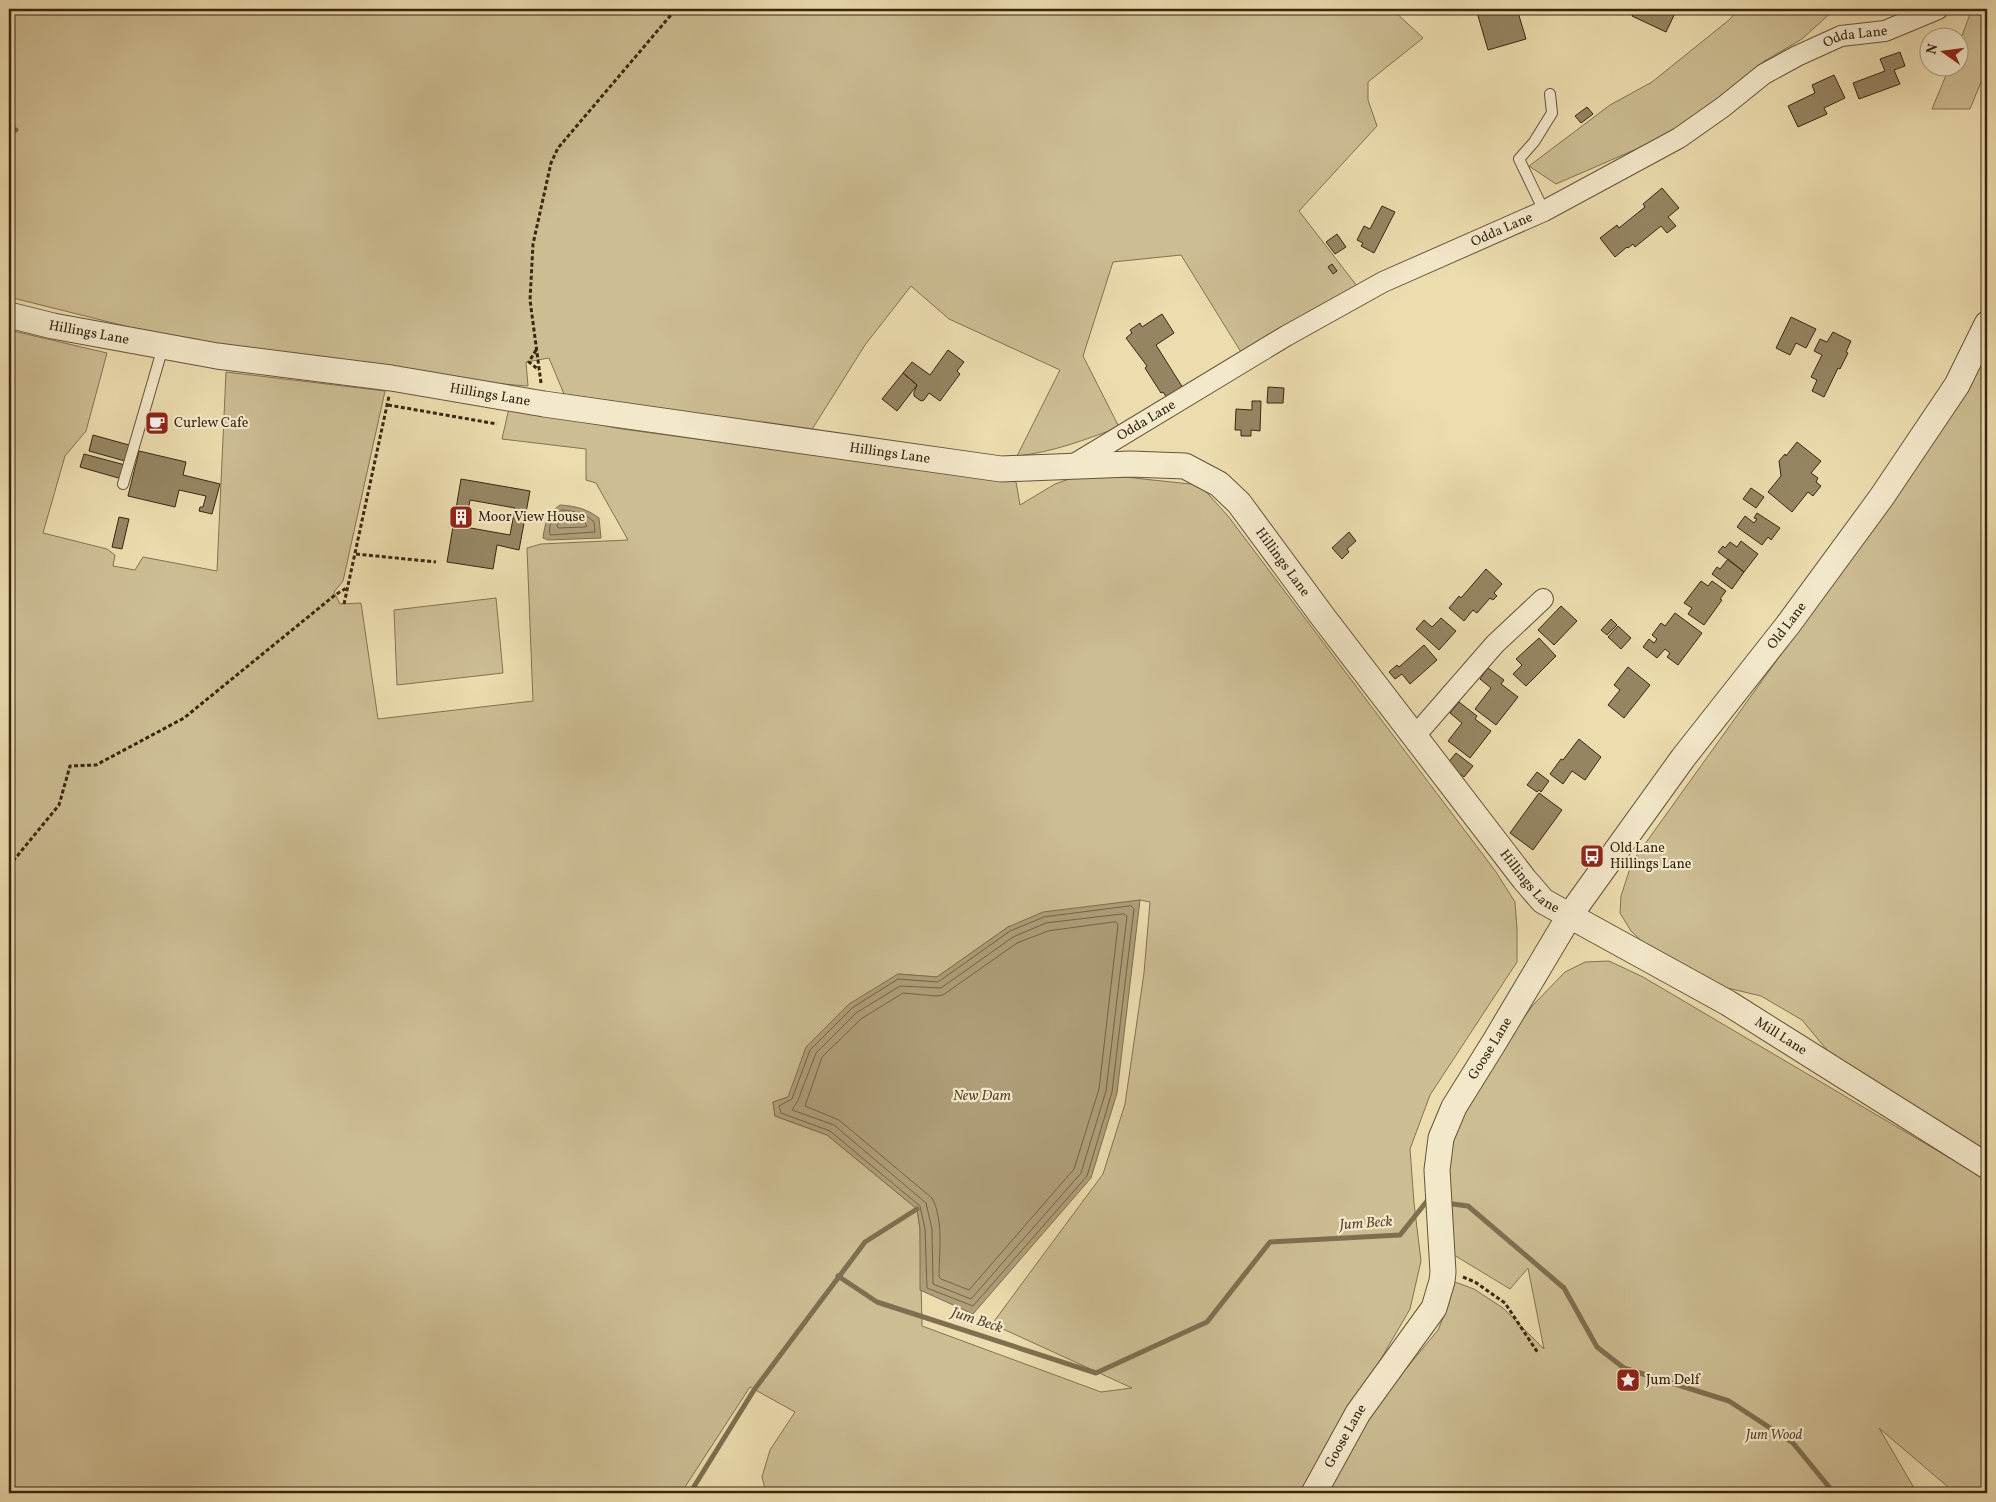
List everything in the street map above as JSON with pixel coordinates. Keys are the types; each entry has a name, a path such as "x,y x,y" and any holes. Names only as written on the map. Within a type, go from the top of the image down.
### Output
{"street":[{"name":"Odda Lane","path":"1069,467 1286,336 1383,282 1544,211 1679,138 1764,74 1797,56 1842,36 1885,31 1938,9"},
{"name":"Hillings Lane","path":"9,315 53,326 217,356 391,378 544,404 1001,469 1130,464 1185,466 1219,484 1239,503 1414,737 1524,880 1543,901 1570,915"},
{"name":"Old Lane","path":"1570,915 1683,758 1788,626 1880,498 1957,385 1987,324"},
{"path":"1414,737 1495,644 1542,599"},
{"name":"Mill Lane","path":"1570,915 1728,1003 1987,1166"},
{"name":"Goose Lane","path":"1314,1493 1358,1413 1434,1308 1443,1272 1441,1220 1437,1192 1437,1170 1441,1138 1454,1107 1496,1041 1570,915"}],"lane":[{"path":"1544,211 1518,159 1534,142 1552,113 1550,94"},
{"path":"123,484 164,346"}],"path":[{"path":"544,404 530,300 533,244 551,163 558,148 676,9"},
{"path":"536,350 529,362 539,370"},
{"path":"344,604 388,405 498,424"},
{"path":"356,554 436,562"},
{"path":"9,866 59,805 70,766 96,765 184,718 335,595 348,587"},
{"path":"1443,1272 1458,1275 1475,1282 1505,1303 1538,1353"}],"green space":[{"path":"9,9 1392,9 1423,38 1368,82 1368,100 1377,126 1299,211 1357,286 1241,352 1181,255 1113,262 1083,356 1119,427 1081,441 1017,456 1060,370 949,319 911,286 865,345 811,431 564,394 549,358 526,362 528,386 503,384 230,346 129,327 9,297"},
{"path":"1739,9 1835,9 1802,39 1763,62 1709,110 1648,144 1556,184 1529,166 1610,105 1652,82 1729,20"},
{"path":"1987,9 1987,67 1970,109 1932,109 1945,78 1968,78 1968,28 1965,28 1970,14"},
{"path":"9,330 107,353 86,431 65,456 43,533 107,549 115,555 113,566 135,570 143,557 217,571 226,372 385,391 343,581 334,592 340,604 361,603 378,719 533,701 527,548 541,544 628,540 596,483 586,480 586,449 502,439 509,408 622,429 1016,482 1020,505 1055,484 1075,477 1115,476 1200,485 1228,516 1496,872 1515,902 1517,962 1430,1095 1410,1149 1421,1261 1410,1309 1303,1493 766,1493 762,1477 770,1450 795,1412 750,1387 681,1493 9,1493","holes":["1140,900 1150,902 1144,973 1125,1104 1103,1174 992,1324 1132,1388 1101,1392 922,1326 920,1229 917,1209 827,1135 775,1116 773,1102 788,1097 898,974 937,977 1008,927"]},
{"path":"1987,346 1987,1154 1832,1056 1802,1020 1761,996 1719,986 1647,946 1631,931 1620,913 1621,896 1632,862 1807,618"},
{"path":"496,598 503,673 397,685 394,610"},
{"name":"Jum Wood","path":"1609,961 1643,977 1987,1180 1987,1493 1955,1493 1879,1428 1917,1493 1327,1493 1376,1405 1438,1330 1455,1282 1474,1289 1503,1308 1544,1349 1528,1268 1510,1289 1454,1255 1444,1195 1448,1139 1505,1044 1533,1005 1565,972 1585,962"}],"water":[{"path":"560,505 581,508 599,518 601,538 548,540 543,538 547,519"},
{"name":"New Dam","path":"1140,900 1117,1093 1091,1178 973,1314 920,1290 920,1229 917,1209 827,1135 775,1116 773,1102 788,1097 806,1047 849,1004 898,974 937,977 1008,927 1043,912"}],"building":[{"path":"1476,9 1517,9 1526,39 1488,50"},
{"path":"1636,9 1677,9 1666,32 1632,16"},
{"path":"1900,52 1905,66 1894,70 1900,84 1859,99 1853,83 1885,71 1880,59"},
{"path":"1834,75 1845,98 1824,108 1827,114 1798,127 1788,106 1815,93 1812,85"},
{"path":"1587,107 1593,114 1581,123 1575,116"},
{"path":"1662,188 1679,208 1668,217 1676,226 1667,233 1661,226 1635,247 1633,244 1627,247 1615,257 1600,238 1617,225 1619,228 1645,207 1643,204"},
{"path":"1382,206 1395,212 1374,253 1361,246 1363,243 1357,240 1364,226 1370,229"},
{"path":"1337,234 1346,247 1335,254 1326,242"},
{"path":"1332,264 1337,271 1333,274 1328,267"},
{"path":"1162,314 1174,333 1156,345 1183,388 1167,398 1163,392 1161,393 1145,368 1147,366 1126,338 1132,333 1130,330 1140,323 1142,327"},
{"path":"1791,317 1816,329 1806,348 1796,343 1790,355 1776,348"},
{"path":"1833,332 1851,341 1846,352 1848,353 1840,369 1838,368 1824,397 1812,391 1817,380 1811,377 1822,355 1814,351 1820,339 1827,342"},
{"path":"948,350 964,362 957,371 960,374 940,401 929,393 921,401 914,396 917,385 903,373 912,362 930,375"},
{"path":"903,373 917,385 897,411 882,399"},
{"path":"1268,387 1284,388 1283,403 1267,403"},
{"path":"1252,401 1261,401 1260,431 1251,430 1251,436 1241,436 1241,430 1235,430 1236,409 1252,410"},
{"path":"93,435 129,445 125,461 89,451"},
{"path":"1797,442 1821,461 1811,473 1818,478 1816,482 1821,486 1813,496 1808,492 1792,512 1768,492 1781,476 1779,461 1785,454 1786,456"},
{"path":"139,451 186,462 183,475 220,484 212,514 199,511 200,507 203,507 206,496 179,490 175,507 128,496"},
{"path":"84,454 125,465 122,479 80,467"},
{"name":"Moor View House","path":"461,479 530,491 519,550 497,545 493,569 447,562","holes":["470,500 515,508 510,535 465,527"]},
{"path":"1751,488 1764,497 1756,508 1743,499"},
{"path":"1757,513 1780,528 1771,540 1768,537 1762,545 1737,527 1745,516 1754,523 1757,519 1754,518"},
{"path":"119,517 129,519 122,549 112,547"},
{"path":"1349,532 1356,541 1347,549 1349,552 1342,559 1332,548"},
{"path":"1741,541 1758,554 1744,572 1718,552 1730,542 1737,547"},
{"path":"1728,559 1744,572 1732,589 1712,574 1717,567 1720,569"},
{"path":"1486,569 1502,584 1494,593 1497,596 1493,600 1490,598 1477,613 1473,610 1464,621 1449,608 1459,596 1461,598"},
{"path":"1701,581 1708,586 1712,581 1726,591 1720,599 1722,600 1704,625 1688,614 1692,608 1684,603"},
{"path":"1561,606 1577,621 1554,645 1538,630"},
{"path":"1675,613 1702,633 1678,665 1667,657 1670,653 1665,649 1657,658 1643,647 1649,639 1654,643 1657,639 1652,635 1661,623 1665,626"},
{"path":"1441,618 1456,631 1439,650 1416,629 1424,620 1432,627"},
{"path":"1611,619 1617,625 1607,635 1601,630"},
{"path":"1618,626 1631,638 1621,649 1608,637"},
{"path":"1539,638 1556,656 1526,686 1513,674 1522,665 1516,659"},
{"path":"1424,645 1437,660 1410,684 1402,674 1395,679 1389,672 1397,665 1399,667"},
{"path":"1628,667 1650,685 1624,718 1608,705 1620,690 1614,685"},
{"path":"1488,668 1504,680 1501,684 1518,697 1496,725 1475,709 1491,688 1480,679"},
{"path":"1459,702 1477,716 1475,719 1491,731 1470,758 1448,741 1462,723 1450,713"},
{"path":"1579,739 1601,757 1585,780 1572,771 1563,784 1550,774"},
{"path":"1456,753 1473,766 1464,777 1447,764"},
{"path":"1537,772 1549,781 1541,792 1539,790 1537,792 1527,785"},
{"path":"1539,793 1562,810 1533,850 1510,833"}],"waterway":[{"path":"9,129 16,130"},
{"name":"Jum Beck","path":"838,1276 877,1302 1096,1373 1207,1322 1270,1242 1400,1235 1427,1201 1432,1201"},
{"name":"Jum Beck","path":"1445,1203 1468,1206 1564,1288 1597,1347 1624,1368 1729,1401 1793,1443 1834,1493"},
{"name":"Jum Beck","path":"690,1493 754,1390 865,1242 917,1209"}],"place":[{"name":"Curlew Cafe","path":"157,423"},
{"name":"Moor View House","path":"461,517"},
{"name":"Old Lane Hillings Lane","path":"1592,856"},
{"name":"Jum Delf","path":"1628,1380"}]}
